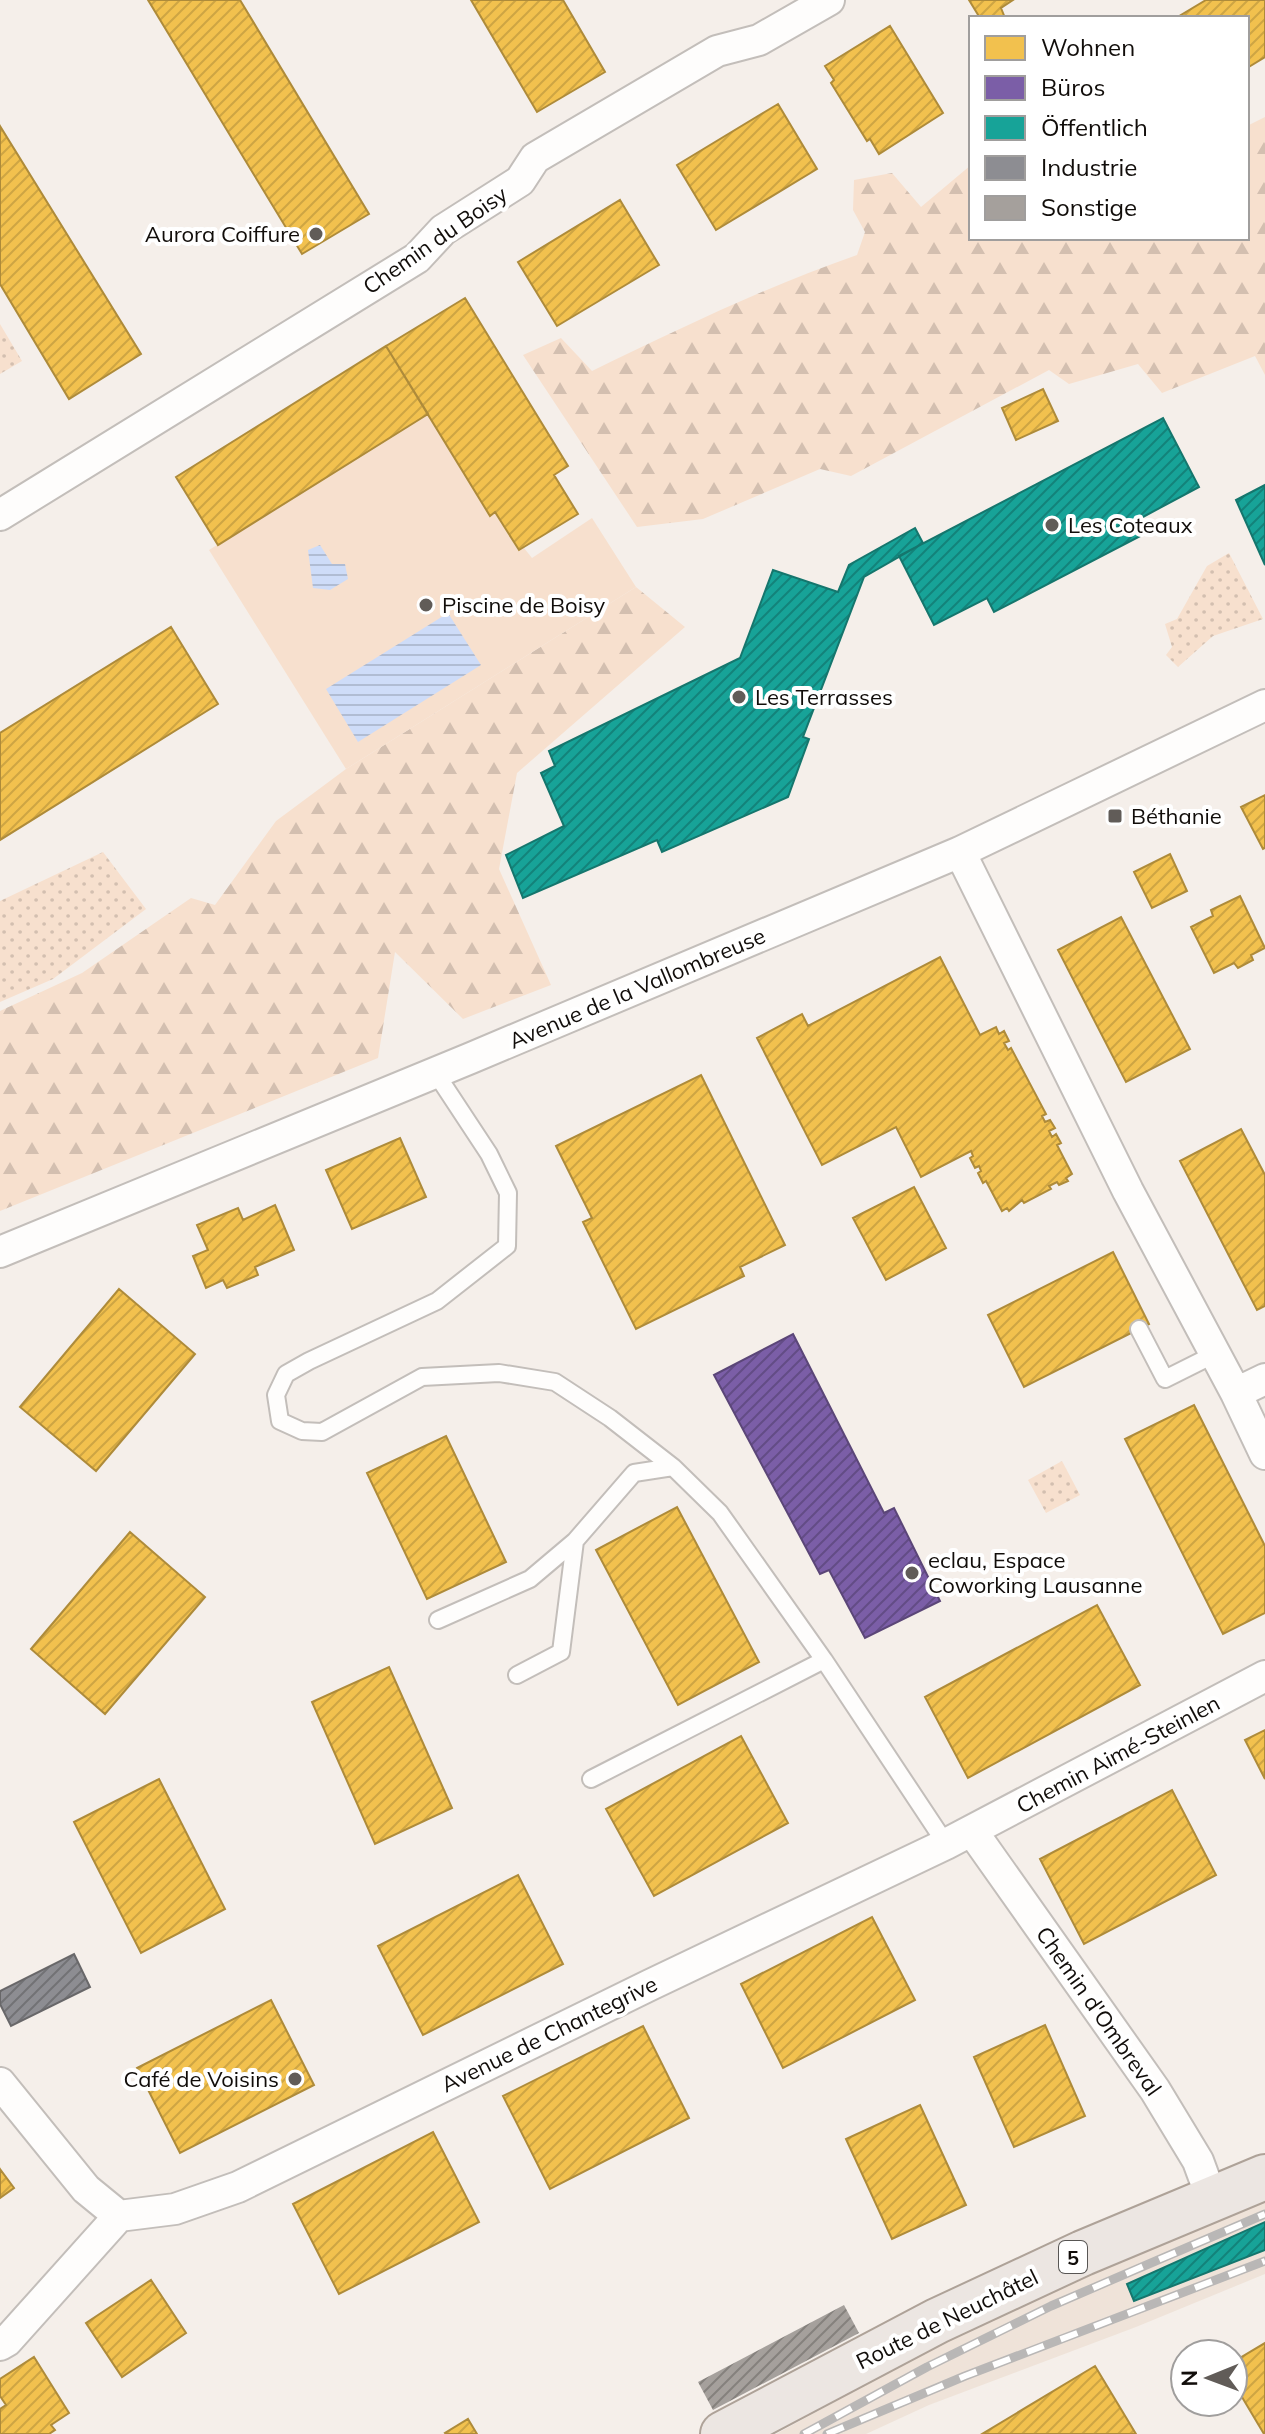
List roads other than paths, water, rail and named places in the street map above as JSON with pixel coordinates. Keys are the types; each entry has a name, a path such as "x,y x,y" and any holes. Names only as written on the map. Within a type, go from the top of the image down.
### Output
{"main road":[{"name":"Route de Neuchâtel","path":"723,2434 937,2321 1083,2253 1265,2177"}],"street":[{"name":"Chemin du Boisy","path":"0,515 417,258 443,230 520,181 535,158 717,51 759,40 829,0"},
{"name":"Avenue de la Vallombreuse","path":"0,1252 960,852 1265,705"},
{"path":"960,852 1128,1191 1236,1393 1265,1454"},
{"path":"1236,1393 1265,1379"},
{"name":"Chemin Aimé-Steinlen","path":"959,1838 1265,1676"},
{"name":"Chemin d'Ombreval","path":"959,1838 1155,2090 1198,2161 1212,2199"},
{"name":"Avenue de Chantegrive","path":"119,2216 175,2209 238,2187 959,1838"},
{"path":"0,2083 86,2189 119,2216 7,2341 0,2345"}],"lane":[{"name":"Chemin d'Ombreval","path":"435,1072 489,1154 508,1193 507,1246 437,1301 286,1374 276,1395 280,1421 302,1431 322,1432 422,1377 499,1373 555,1382 610,1418 673,1467 720,1513 824,1660 959,1838"},
{"path":"1139,1329 1165,1379 1213,1355"},
{"path":"438,1620 530,1579 575,1541 634,1473 673,1467"},
{"path":"517,1675 561,1652 575,1541"},
{"path":"591,1779 824,1660"}],"water":[{"path":"320,545 332,564 345,564 348,579 330,590 313,588 308,550"},
{"path":"448,613 481,665 358,742 326,689"}],"railway":[{"path":"804,2434 927,2367 1051,2306 1265,2214"},
{"path":"827,2434 965,2376 1265,2261"}],"place":[{"name":"Aurora Coiffure","path":"316,234"},
{"name":"Les Coteaux","path":"1052,525"},
{"name":"Piscine de Boisy","path":"426,605"},
{"name":"Les Terrasses","path":"739,697"},
{"name":"Béthanie","path":"1115,816"},
{"name":"eclau, Espace Coworking Lausanne","path":"912,1573"},
{"name":"Café de Voisins","path":"295,2079"}]}
